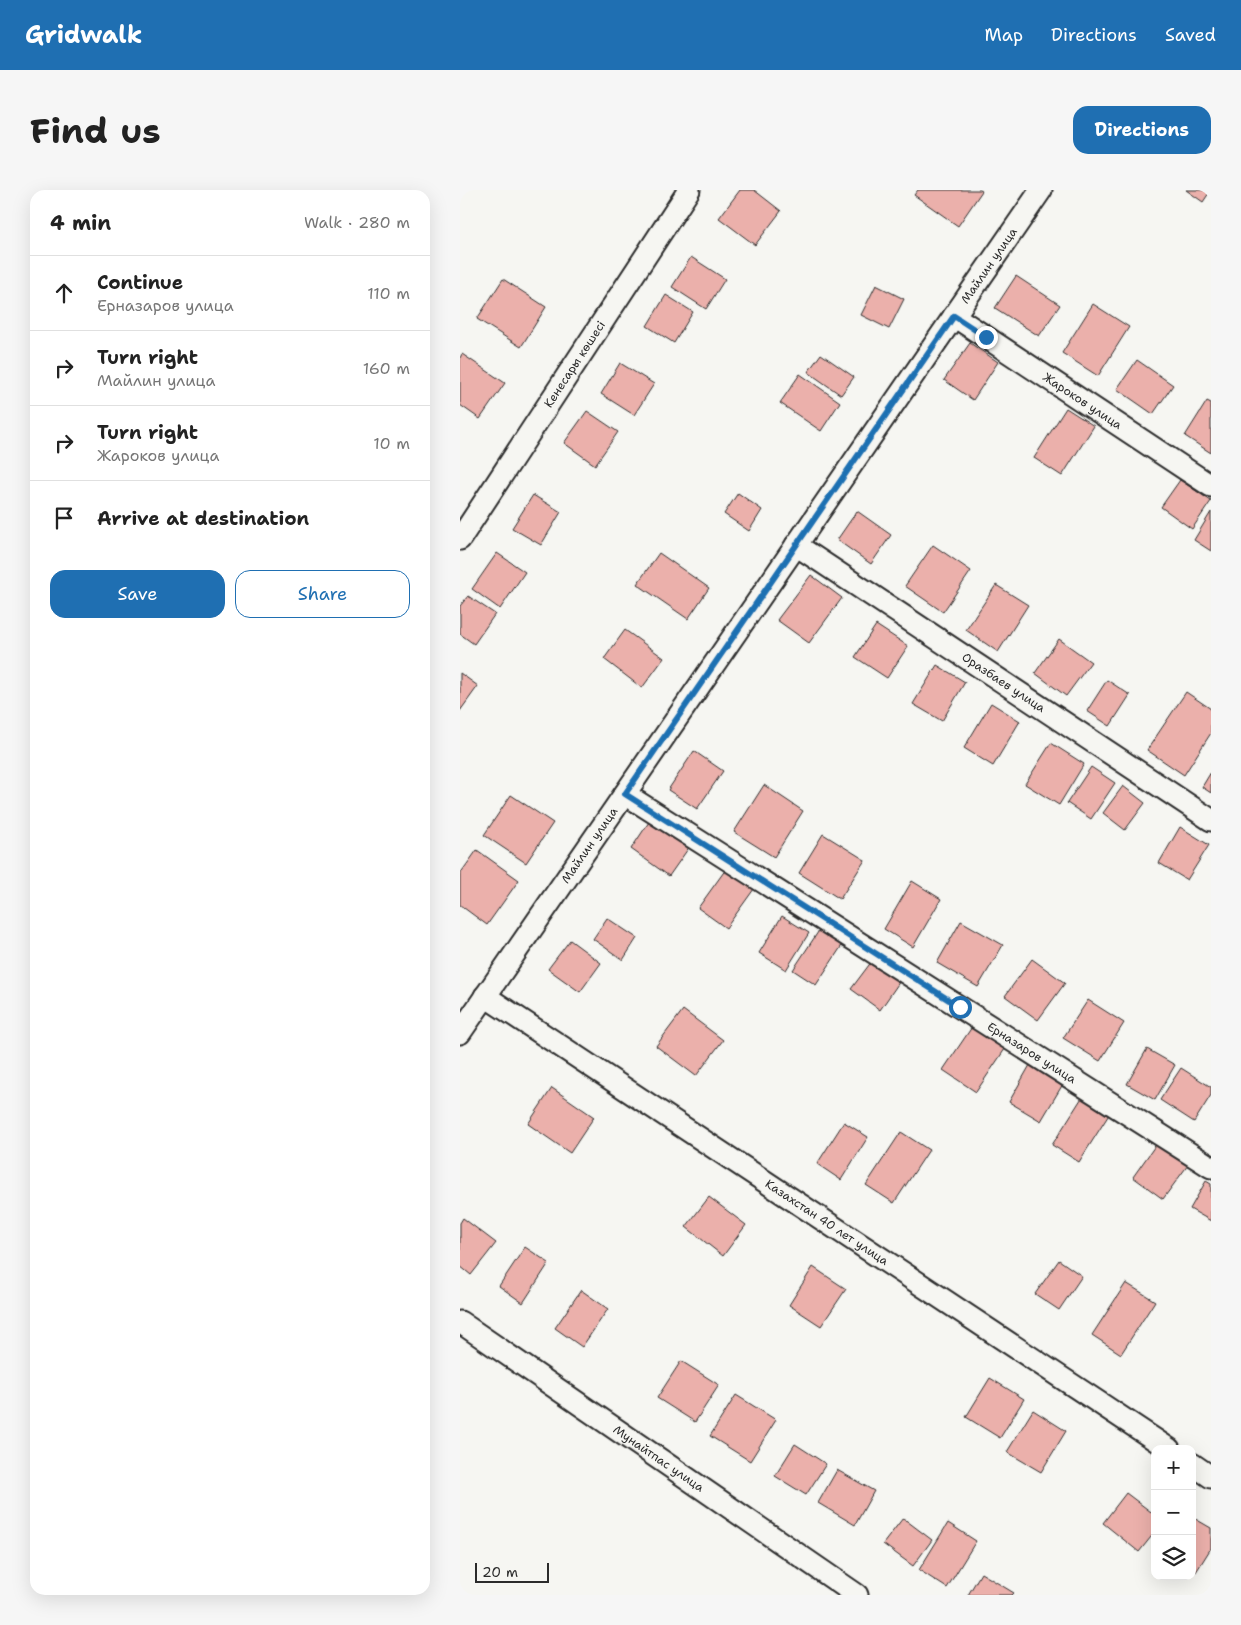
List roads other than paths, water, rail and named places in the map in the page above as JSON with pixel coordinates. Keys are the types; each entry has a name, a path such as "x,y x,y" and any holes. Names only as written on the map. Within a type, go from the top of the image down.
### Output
{"street":[{"name":"Кенесары көшесі","path":"460,539 689,190"},
{"name":"Майлин улица","path":"460,1033 1041,190"},
{"name":"Жароков улица","path":"954,316 1211,486"},
{"name":"Оразбаев улица","path":"796,546 1211,820"},
{"name":"Ерназаров улица","path":"625,794 1211,1167"},
{"name":"Казахстан 40 лет улица","path":"485,996 1163,1445"},
{"name":"Мунайтпас улица","path":"460,1322 857,1595"},
{"path":"1196,1467 1211,1477"}]}
